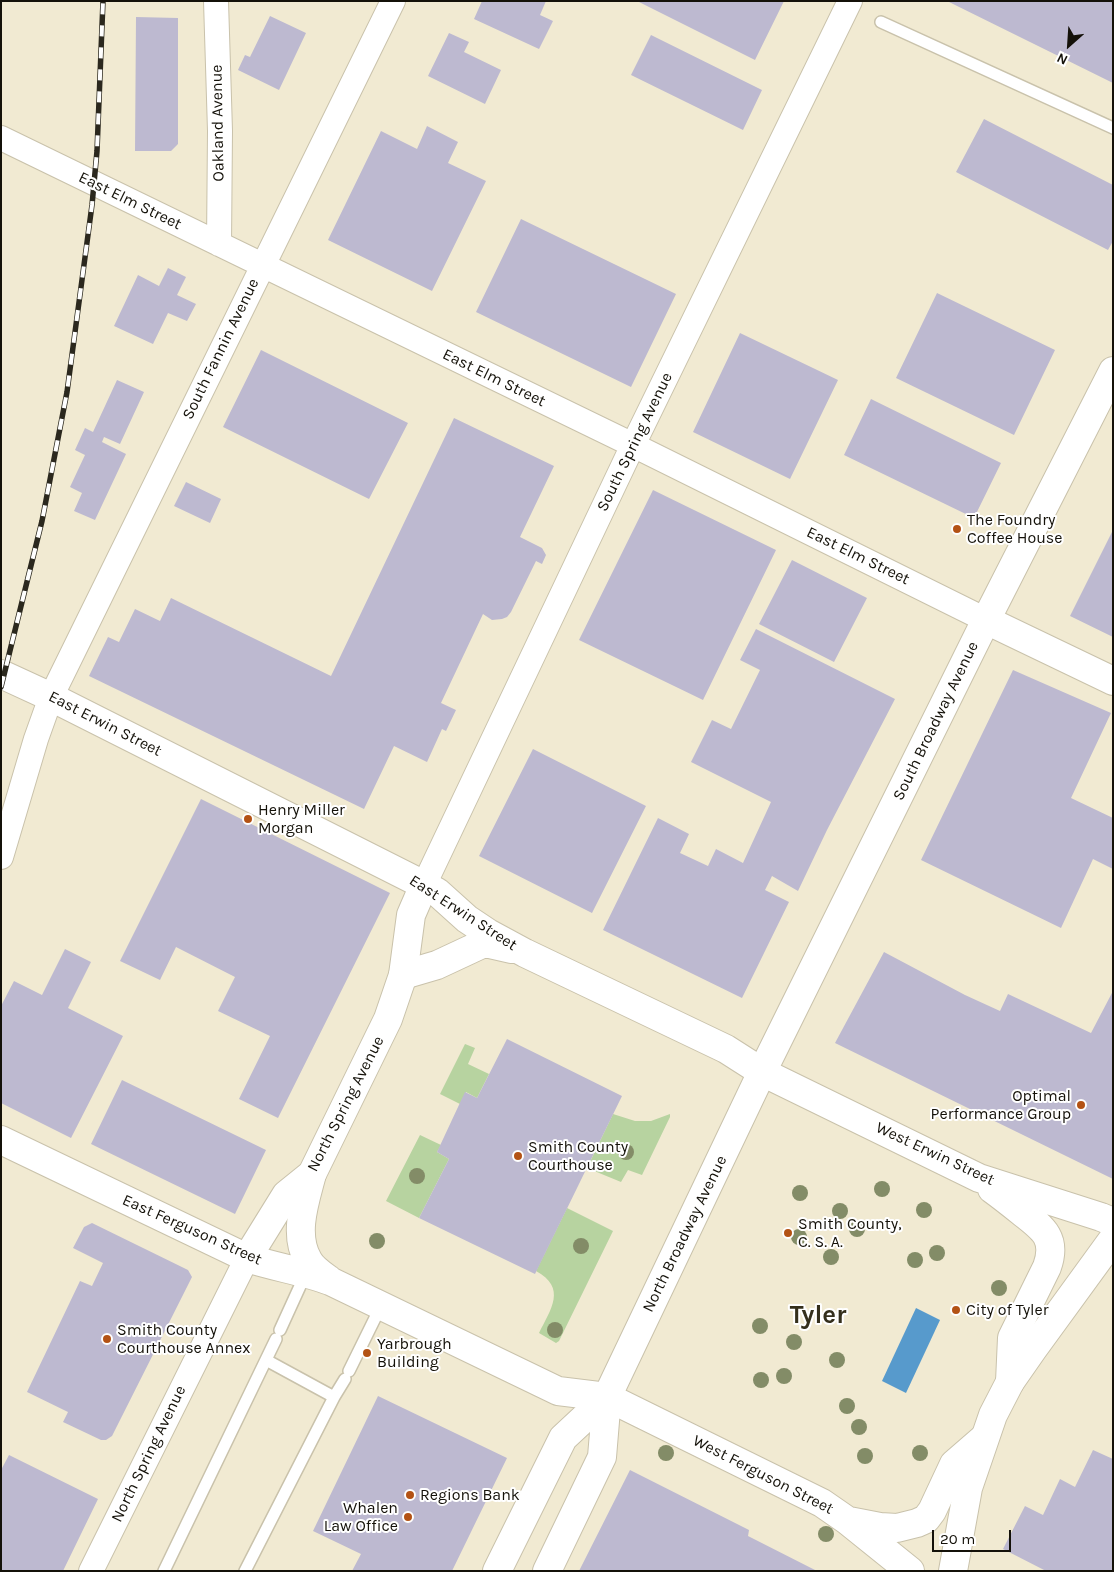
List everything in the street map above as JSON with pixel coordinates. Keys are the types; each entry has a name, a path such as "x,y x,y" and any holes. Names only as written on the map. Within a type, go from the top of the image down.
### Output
{"main road":[{"name":"South Broadway Avenue","path":"762,1072 986,620 1113,371"},
{"path":"986,620 1113,681"},
{"name":"East Erwin Street","path":"1,674 51,697 424,885 437,892 474,923 525,953 726,1049 762,1072"},
{"name":"North Spring Avenue","path":"247,1258 286,1194 312,1174 388,1019 402,976 411,916 424,885"},
{"path":"402,976 437,965 482,944 497,945 525,953"},
{"name":"West Erwin Street","path":"762,1072 979,1178 1101,1216 1113,1222"},
{"name":"North Broadway Avenue","path":"547,1571 602,1457 607,1397 762,1072"},
{"name":"East Ferguson Street","path":"1,1140 247,1258 318,1277 558,1391 607,1397"},
{"path":"312,1174 301,1216 303,1246 308,1261 318,1277"},
{"path":"979,1178 1039,1226 1045,1232 1050,1246 1051,1256 1047,1268 1012,1338 1010,1382"},
{"path":"953,1571 968,1488 994,1414 1010,1382 1032,1349 1113,1239"},
{"name":"North Broadway Avenue","path":"497,1571 563,1438 607,1397"},
{"name":"West Ferguson Street","path":"607,1397 822,1503 848,1521 910,1571"},
{"path":"848,1521 897,1528 926,1519 932,1511 954,1464 984,1438"}],"street":[{"name":"Oakland Avenue","path":"216,1 220,131 219,244"},
{"name":"South Fannin Avenue","path":"1,857 36,739 51,697 393,1"},
{"name":"South Spring Avenue","path":"424,885 633,445 850,1"},
{"name":"East Elm Street","path":"1,138 633,445 986,620"},
{"name":"North Spring Avenue","path":"91,1571 247,1258"}],"lane":[{"path":"881,22 1113,128"},
{"path":"164,1571 278,1335 318,1277"},
{"path":"244,1571 381,1306"},
{"path":"266,1360 334,1397"}],"green space":[{"path":"465,1044 475,1048 468,1064 489,1074 477,1098 466,1092 460,1104 440,1094"},
{"path":"613,1114 635,1121 651,1121 670,1114 642,1175 628,1170 621,1182 587,1168"},
{"path":"420,1135 441,1145 437,1152 449,1159 419,1218 386,1201"},
{"path":"567,1208 613,1231 559,1341 556,1343 539,1333 548,1316 554,1299 554,1292 546,1278 536,1271"}],"water":[{"path":"916,1308 940,1320 906,1393 882,1381"}],"building":[{"path":"482,1 546,1 540,15 553,21 539,49 474,19"},
{"path":"637,1 784,1 755,60"},
{"path":"947,1 1113,1 1113,83"},
{"path":"270,16 306,33 279,90 238,70 245,55 250,57"},
{"path":"136,17 178,18 178,144 171,151 135,151"},
{"path":"449,33 469,42 464,52 501,70 485,104 428,76"},
{"path":"651,35 762,90 743,130 631,75"},
{"path":"984,119 1113,185 1113,241 1108,250 956,172"},
{"path":"427,126 458,142 448,163 486,181 432,291 328,240 381,131 417,149"},
{"path":"521,219 676,294 631,387 476,312"},
{"path":"168,268 186,277 177,295 196,304 187,321 168,313 153,344 114,326 138,275 159,286"},
{"path":"937,293 1055,350 1014,435 896,378"},
{"path":"740,333 838,380 790,479 693,432"},
{"path":"261,350 408,423 369,499 223,427"},
{"path":"117,380 144,392 120,444 104,437 102,442 126,454 95,520 74,511 82,493 70,487 85,455 75,450 85,428 93,432"},
{"path":"871,399 1001,463 974,518 844,455"},
{"path":"454,418 554,466 520,537 542,548 546,555 542,564 536,561 507,617 492,620 483,614 441,703 456,710 446,731 442,729 427,762 394,746 364,809 89,676 108,637 119,642 135,609 160,621 171,598 331,676"},
{"path":"186,482 221,499 210,523 174,506"},
{"path":"653,490 776,550 703,700 579,640"},
{"path":"1113,530 1113,637 1070,616"},
{"path":"792,560 867,598 834,662 759,624"},
{"path":"756,629 895,699 827,830 798,891 772,876 765,890 789,902 742,998 603,930 658,818 689,834 680,853 708,866 716,849 743,863 771,802 691,762 712,720 731,729 760,670 740,660"},
{"path":"1013,670 1111,713 1071,798 1113,818 1113,869 1093,859 1061,928 921,860"},
{"path":"533,749 646,806 592,913 479,856"},
{"path":"201,799 390,893 278,1118 239,1099 270,1036 218,1011 235,977 176,947 160,980 120,961"},
{"path":"65,949 91,962 68,1008 123,1036 71,1138 1,1103 1,1006 14,981 42,995"},
{"path":"884,952 965,995 1000,1011 1008,994 1091,1033 1113,991 1113,1179 835,1043"},
{"name":"Smith County Courthouse","path":"507,1039 622,1096 535,1274 419,1218 449,1159 437,1152 465,1092 477,1098"},
{"path":"122,1080 266,1150 235,1214 91,1144"},
{"name":"Smith County Courthouse Annex","path":"92,1223 188,1270 192,1277 112,1436 106,1440 101,1440 63,1422 68,1412 27,1392 80,1281 92,1286 103,1263 73,1248 84,1227"},
{"name":"Regions Bank","path":"378,1396 507,1458 452,1571 352,1571 361,1554 313,1531"},
{"path":"1093,1450 1113,1459 1113,1571 1046,1571 1003,1549 1025,1506 1043,1515 1060,1479 1075,1487"},
{"path":"9,1455 98,1499 63,1571 1,1571 1,1470"},
{"path":"630,1470 749,1530 748,1536 817,1571 579,1571"}],"railway":[{"path":"1,687 42,521 67,392 92,205 97,151 103,1"}],"place":[{"name":"The Foundry Coffee House","path":"957,529"},
{"name":"Henry Miller Morgan","path":"248,819"},
{"name":"Optimal Performance Group","path":"1081,1105"},
{"name":"Smith County Courthouse","path":"518,1156"},
{"name":"Smith County, C. S. A.","path":"788,1233"},
{"name":"City of Tyler","path":"956,1310"},
{"name":"Smith County Courthouse Annex","path":"107,1339"},
{"name":"Yarbrough Building","path":"367,1353"},
{"name":"Regions Bank","path":"410,1495"},
{"name":"Whalen Law Office","path":"408,1517"}],"district":[{"name":"Tyler","path":"818,1316"}]}
